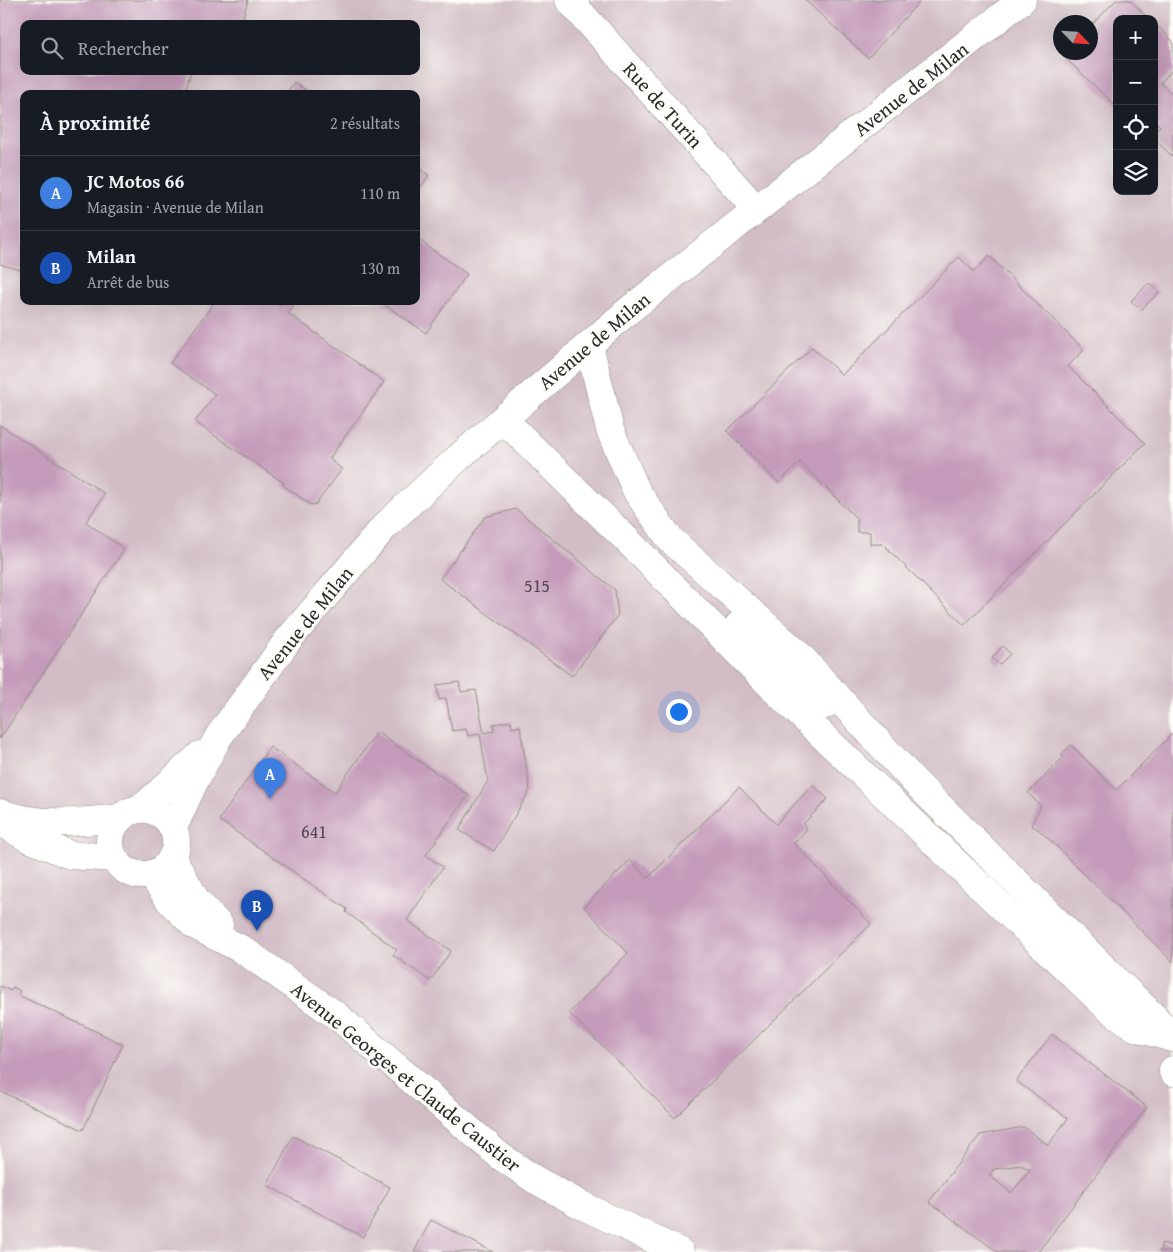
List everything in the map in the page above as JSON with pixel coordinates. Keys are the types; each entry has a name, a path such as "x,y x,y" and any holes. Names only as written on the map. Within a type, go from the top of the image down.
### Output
{"street":[{"name":"Rue de Turin","path":"569,0 756,209"},
{"name":"Avenue de Milan","path":"173,828 194,782 219,736 288,640 385,526 503,419 589,345 756,209 1022,0"},
{"path":"589,345 610,430 637,492 670,539 800,656 915,782 1173,1037"},
{"path":"503,419 779,694 1107,1007 1135,1027 1173,1037"},
{"name":"Avenue de Milan","path":"131,813 219,736"},
{"path":"0,813 22,820 63,824 131,813 161,813 173,828 176,843 172,857 160,871 151,874 130,872 114,858 110,837 131,813"},
{"path":"0,822 28,838 70,856 114,858"},
{"name":"Avenue Georges et Claude Caustier","path":"172,857 196,900 243,950"},
{"name":"Avenue Georges et Claude Caustier","path":"151,874 170,900 194,925 243,950 338,1016 500,1156 534,1179 581,1205 680,1252"}],"shaded area":[{"path":"0,0 1173,0 1173,1252 0,1252"}],"building":[{"path":"0,0 248,0 242,20 20,20 20,75 190,75 185,90 20,90 20,270 0,264"},
{"path":"805,0 921,0 868,58"},
{"path":"1116,0 1130,0 1145,15 1113,15 1113,103 1067,60 1098,60 1098,19"},
{"path":"1158,27 1173,41 1173,69 1160,83 1173,95 1173,157 1158,143 1158,128 1160,126 1158,124"},
{"path":"294,82 305,90 289,90"},
{"path":"420,169 429,175 420,188"},
{"path":"420,241 467,274 426,333 385,305 420,305"},
{"path":"989,256 1084,350 1068,366 1145,443 964,625 883,544 870,544 870,532 857,532 857,519 800,462 779,483 727,431 812,347 842,375 959,257 974,272"},
{"path":"1149,283 1159,292 1141,310 1131,301"},
{"path":"212,305 293,305 288,313 384,382 329,459 342,469 316,504 311,505 283,485 284,483 195,422 215,394 170,363"},
{"path":"0,425 105,494 86,522 124,549 0,739"},
{"path":"516,509 615,590 618,615 572,676 440,579 485,517"},
{"path":"1003,646 1010,654 999,665 992,658"},
{"path":"459,682 461,692 476,690 484,733 494,731 493,724 511,721 512,728 520,726 530,790 494,851 459,830 488,781 480,734 468,736 466,729 452,731 446,698 439,700 437,685"},
{"path":"377,732 468,795 426,855 443,867 407,920 451,951 430,981 393,955 397,950 346,912 347,909 219,820 270,747 335,792"},
{"path":"1173,733 1173,962 1059,849 1038,829 1031,825 1041,806 1028,793 1064,757 1061,755 1071,745 1116,790"},
{"path":"813,785 828,799 803,824 807,829 794,843 871,924 675,1118 569,1013 628,953 584,907 630,860 648,878 739,787 776,824"},
{"path":"0,986 11,991 13,987 20,991 18,995 123,1044 83,1130 0,1091"},
{"path":"1052,1034 1147,1107 1038,1252 998,1252 929,1202 980,1135 1024,1127 1048,1145 1068,1118 1016,1081","holes":["1021,1165 1030,1170 1011,1193 989,1175 994,1169"]},
{"path":"293,1136 390,1187 363,1237 267,1185"},
{"path":"431,1220 493,1252 414,1252"},
{"path":"1162,1243 1173,1246 1173,1252 1159,1252"}],"place":[{"name":"JC Motos 66","path":"270,799"},
{"name":"Milan","path":"257,931"}]}
